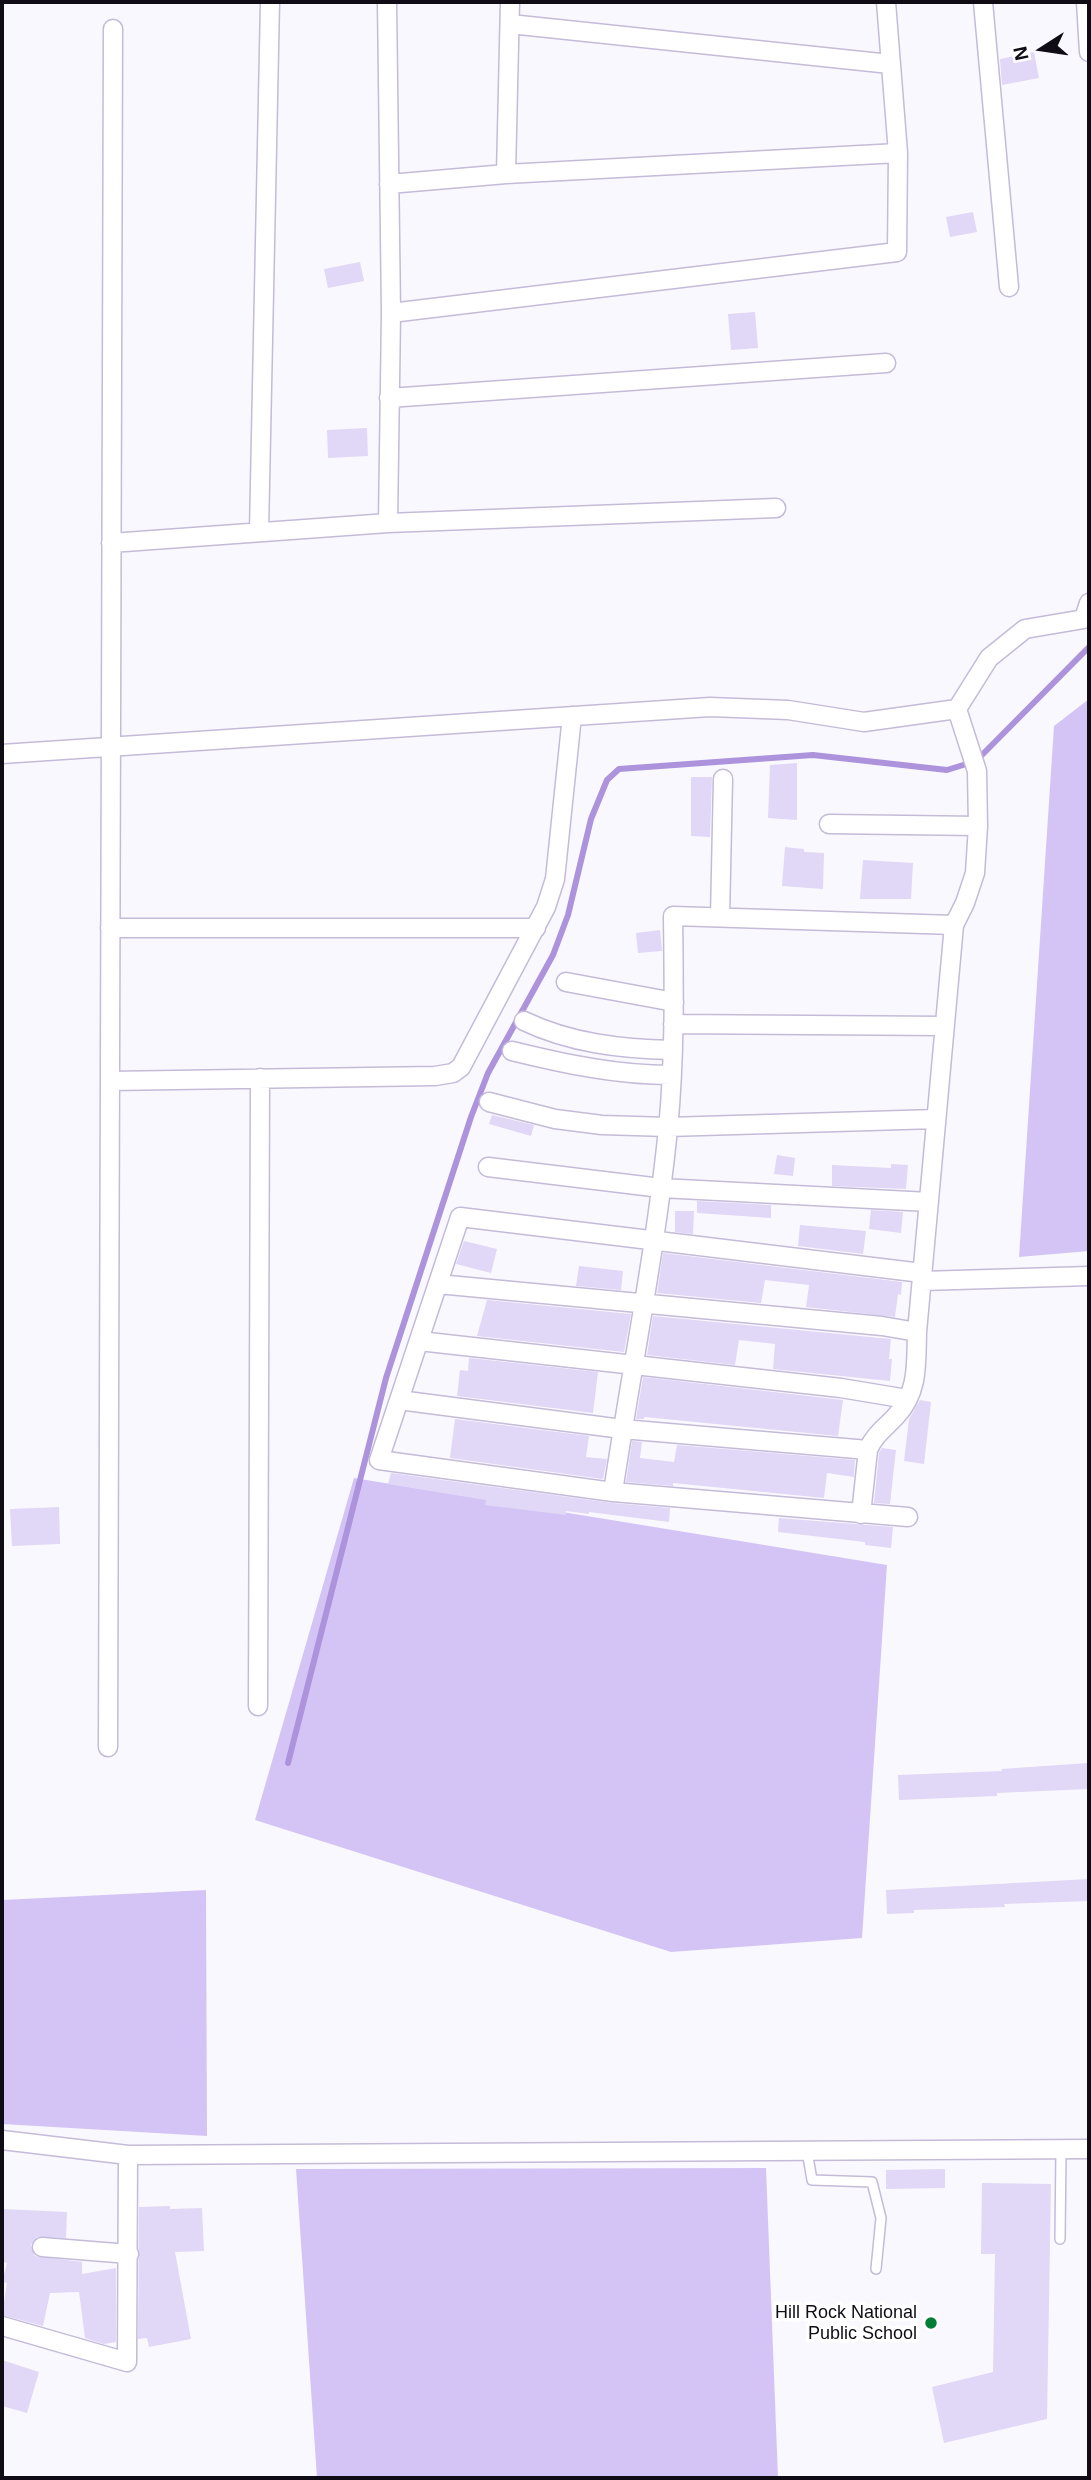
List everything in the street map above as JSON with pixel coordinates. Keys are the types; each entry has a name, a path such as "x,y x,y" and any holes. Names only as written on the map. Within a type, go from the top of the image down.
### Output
{"street":[{"path":"258,532 270,2"},
{"path":"387,2 391,313 388,523"},
{"path":"506,174 510,2"},
{"path":"391,313 897,252 898,153 886,2"},
{"path":"983,2 1009,287"},
{"path":"1086,2 1089,52"},
{"path":"510,24 890,64"},
{"path":"108,1747 113,29"},
{"path":"389,184 506,174 898,153"},
{"path":"389,398 886,363"},
{"path":"111,543 388,523 776,508"},
{"path":"861,1514 868,1450 872,1441 908,1399 916,1379 917,1332 954,925 975,873 978,826 977,771 957,709 989,658 1025,629 1084,619 1089,603"},
{"path":"2,754 710,707 788,710 864,722 957,709"},
{"path":"110,1081 435,1076 453,1073 461,1066 536,928 555,879 572,716"},
{"path":"720,917 723,779"},
{"path":"829,824 978,826"},
{"path":"613,1492 644,1302 668,1127 674,1002 673,916 954,925"},
{"path":"110,928 536,928"},
{"path":"566,982 674,1002"},
{"path":"524,1021 548,1032 583,1041 615,1047 672,1050"},
{"path":"673,1024 944,1026"},
{"path":"512,1051 584,1067 638,1075 671,1075"},
{"path":"258,1706 260,1078"},
{"path":"489,1102 577,1122 668,1127 936,1119"},
{"path":"488,1167 661,1188 929,1202"},
{"path":"908,1517 613,1492 379,1460 460,1217 922,1277 1089,1276"},
{"path":"438,1284 644,1302 883,1326 917,1332"},
{"path":"419,1341 841,1388 908,1399"},
{"path":"399,1400 622,1429 868,1450"},
{"path":"2,2140 128,2155 1089,2150"},
{"path":"2,2326 127,2362 128,2155"},
{"path":"42,2247 129,2254"}],"lane":[{"path":"1060,2239 1061,2150"},
{"path":"807,2151 812,2180 872,2182 881,2218 876,2269"}],"shaded area":[{"path":"1089,699 1089,1251 1019,1257 1054,726"},
{"path":"354,1478 887,1565 862,1938 671,1952 255,1820"},
{"path":"206,1890 207,2136 2,2124 2,1900"},
{"path":"766,2168 778,2478 317,2478 296,2169"}],"building":[{"path":"1034,52 1039,78 1002,85 1000,59"},
{"path":"973,212 977,232 950,237 946,217"},
{"path":"360,262 364,281 328,288 324,269"},
{"path":"755,312 758,348 731,350 728,314"},
{"path":"367,428 368,456 328,458 327,430"},
{"path":"797,763 797,820 768,818 770,765"},
{"path":"691,777 712,777 710,837 691,836"},
{"path":"785,847 824,853 823,889 782,886"},
{"path":"863,860 913,863 911,899 860,899"},
{"path":"660,930 662,951 638,953 636,933"},
{"path":"492,1115 534,1125 531,1136 489,1124"},
{"path":"777,1155 795,1158 793,1176 774,1174"},
{"path":"891,1164 908,1165 906,1189 832,1186 832,1165 891,1168"},
{"path":"697,1201 771,1205 771,1218 697,1213"},
{"path":"871,1210 903,1212 901,1233 869,1229"},
{"path":"675,1211 694,1211 693,1234 675,1232"},
{"path":"800,1225 866,1231 863,1254 798,1246"},
{"path":"464,1241 497,1249 491,1273 456,1264"},
{"path":"663,1253 902,1282 901,1295 898,1294 895,1317 806,1307 809,1285 765,1280 761,1303 657,1293"},
{"path":"579,1266 623,1271 621,1290 576,1286"},
{"path":"487,1300 631,1314 624,1352 477,1336"},
{"path":"653,1316 891,1339 890,1381 773,1369 775,1344 739,1340 735,1365 647,1355"},
{"path":"469,1358 598,1372 593,1413 457,1396 460,1370 468,1371"},
{"path":"643,1377 843,1400 838,1436 644,1417 636,1419"},
{"path":"920,1400 931,1402 924,1464 904,1461 909,1419"},
{"path":"455,1419 589,1436 586,1457 607,1459 603,1479 450,1458"},
{"path":"632,1441 642,1442 640,1458 674,1462 677,1445 855,1460 854,1477 827,1473 824,1498 673,1483 673,1486 626,1482"},
{"path":"882,1448 896,1450 890,1504 874,1503 879,1453"},
{"path":"391,1473 612,1503 670,1508 669,1522 589,1512 566,1511 566,1515 485,1505 486,1500 388,1484"},
{"path":"59,1507 60,1544 12,1546 10,1509"},
{"path":"779,1518 893,1527 891,1548 865,1545 865,1542 778,1532"},
{"path":"1089,1763 1089,1789 899,1800 898,1775 1002,1771 1001,1769"},
{"path":"1089,1879 1089,1901 1004,1904 1005,1907 914,1910 914,1913 887,1914 886,1890"},
{"path":"945,2169 945,2188 886,2189 886,2170"},
{"path":"982,2183 1051,2184 1047,2419 944,2443 932,2387 993,2372 995,2254 981,2254"},
{"path":"170,2206 170,2209 202,2208 204,2251 175,2252 191,2339 149,2347 147,2338 138,2339 139,2207"},
{"path":"2,2209 67,2212 66,2238 37,2237 31,2245 35,2256 82,2262 82,2274 116,2268 116,2342 104,2344 85,2338 79,2292 50,2293 43,2326 2,2315 7,2283 2,2282 7,2263 2,2262"},
{"path":"2,2360 39,2372 27,2413 2,2406"}],"waterway":[{"path":"288,1763 386,1378 471,1117 488,1073 553,955 568,915 591,819 607,780 619,769 813,755 947,770 976,761 1089,647"}],"place":[{"name":"Hill Rock National Public School","path":"931,2323"}]}
